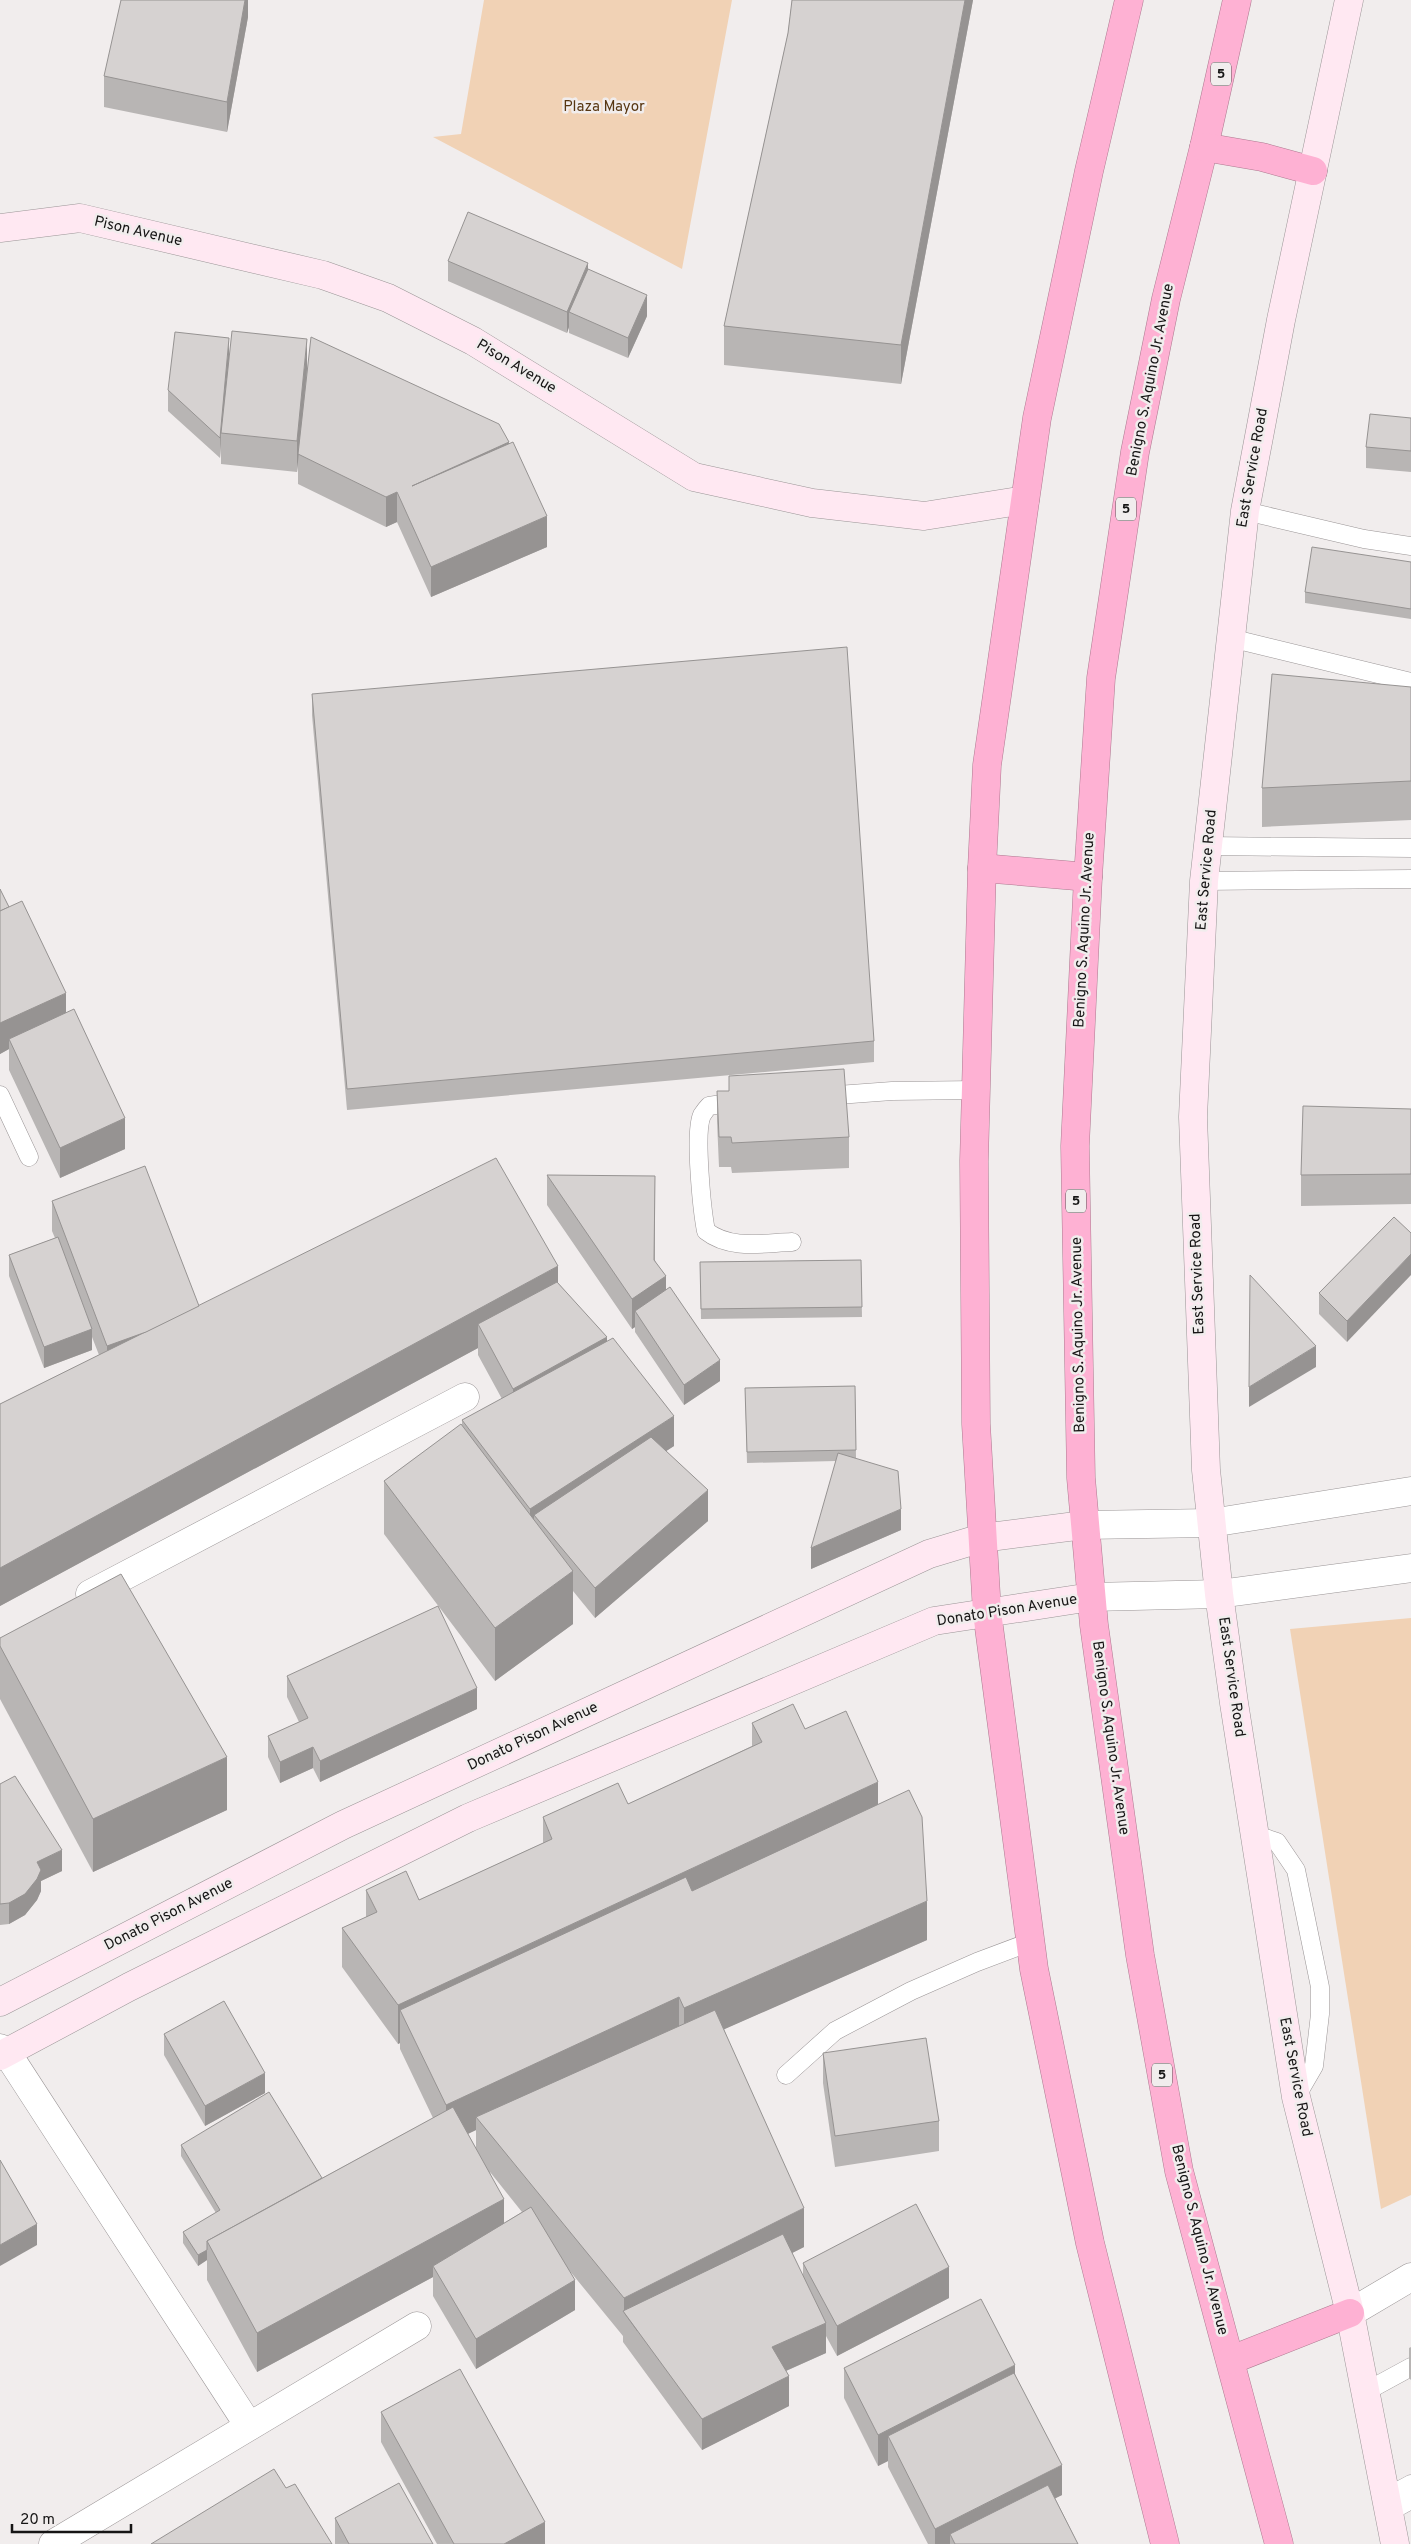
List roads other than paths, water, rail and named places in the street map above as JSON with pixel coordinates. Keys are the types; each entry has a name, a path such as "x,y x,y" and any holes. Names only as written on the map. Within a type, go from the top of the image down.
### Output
{"highway":[{"path":"1129,0 1089,171 1037,418 988,765 982,868 976,1090 976,1424 988,1612 1034,1969 1090,2243 1165,2544"},
{"name":"Benigno S. Aquino Jr. Avenue","path":"1237,0 1204,147 1166,299 1135,452 1101,678 1088,877 1075,1146 1081,1478 1084,1525 1091,1597 1140,1954 1179,2170 1279,2544"},
{"path":"1204,147 1262,157 1313,171"},
{"path":"982,868 1088,877"},
{"path":"1231,2360 1350,2313"}],"street":[{"name":"East Service Road","path":"1349,0 1281,320 1245,511 1204,880 1193,1117 1205,1451 1219,1594 1296,2097 1350,2313 1365,2392 1395,2503 1395,2544"},
{"name":"Pison Avenue","path":"0,228 80,218 323,275 388,298 473,341 694,477 812,503 924,516 1025,500"},
{"path":"70,1604 465,1397"},
{"path":"1084,1525 1212,1523 1411,1491"},
{"name":"Donato Pison Avenue","path":"0,2002 352,1821 929,1554 982,1538 1084,1525"},
{"path":"1091,1597 1219,1594 1411,1568"},
{"name":"Donato Pison Avenue","path":"2,2052 468,1818 934,1621 1091,1597"},
{"path":"2,2052 249,2426"},
{"path":"1350,2313 1411,2277"},
{"path":"53,2544 417,2326"}],"lane":[{"path":"1245,511 1364,540 1411,546"},
{"path":"1230,638 1411,682"},
{"path":"1208,846 1411,848"},
{"path":"1204,880 1411,879"},
{"path":"806,1097 892,1091 976,1090"},
{"path":"0,1095 29,1157"},
{"path":"758,1100 720,1102 709,1106 702,1114 700,1126 700,1182 706,1231 718,1240 738,1243 792,1242"},
{"path":"1256,1835 1277,1842 1296,1870 1320,1988 1320,2014 1314,2066 1296,2097"},
{"path":"786,2075 835,2031 911,1991 977,1962 1030,1942"},
{"path":"1365,2392 1411,2367"},
{"path":"1395,2503 1411,2484"}],"park label":[{"name":"Plaza Mayor","path":"604,107"}]}
